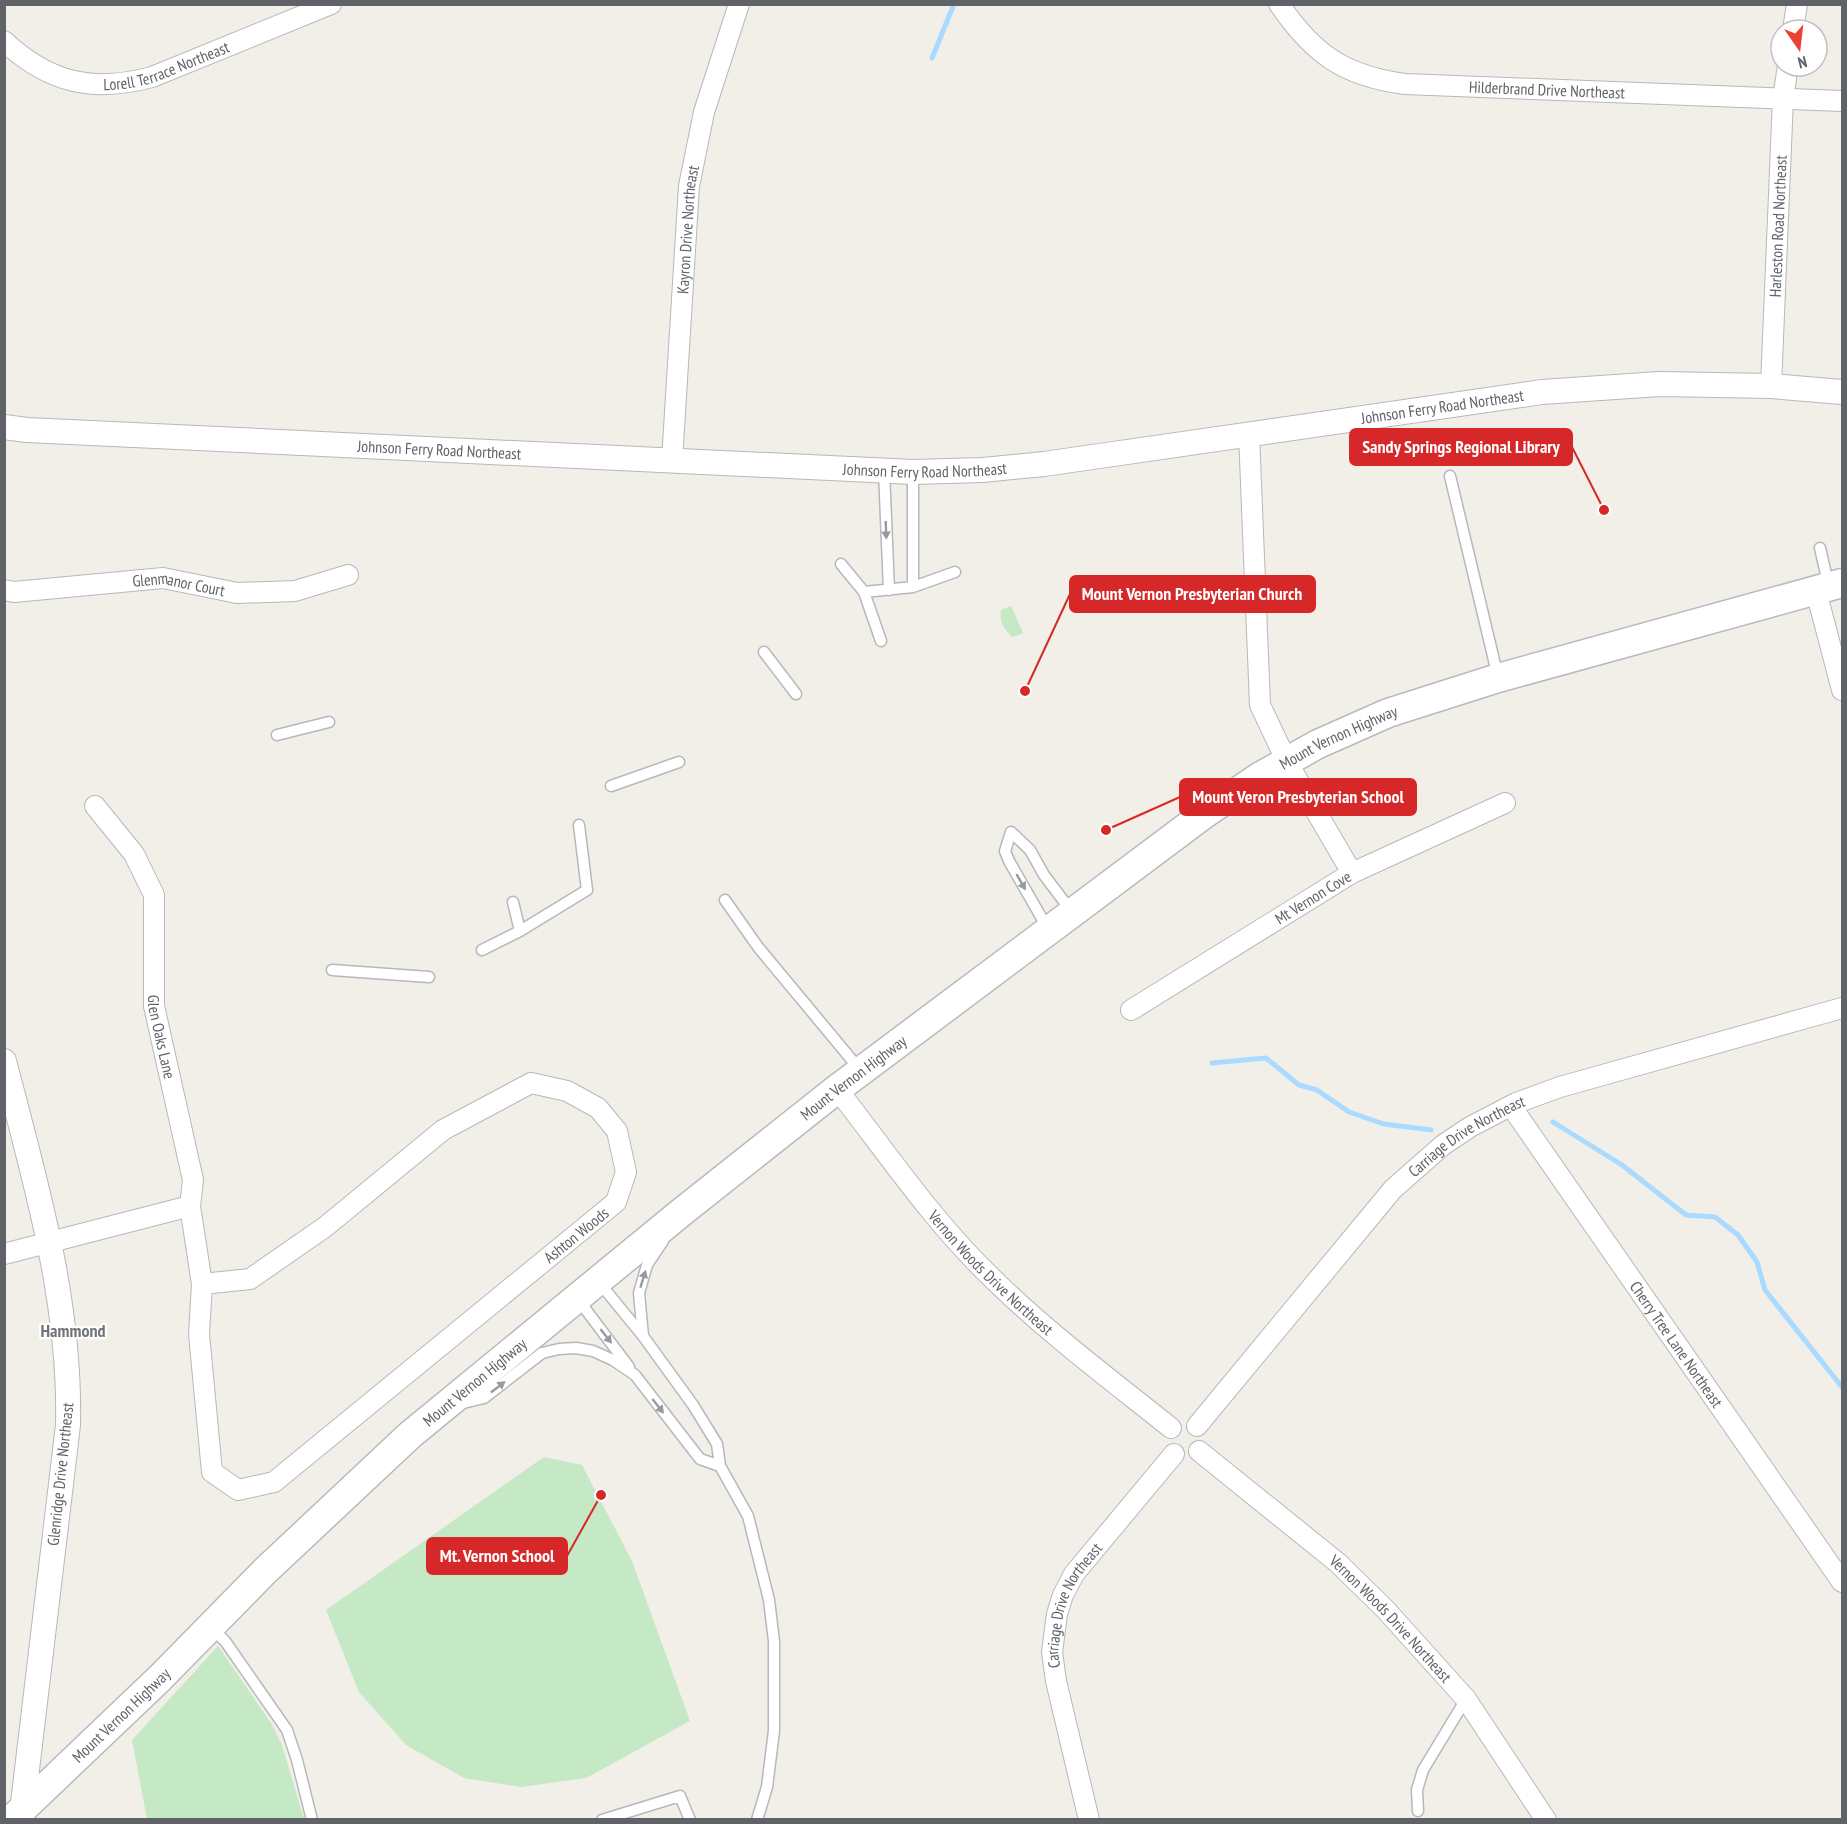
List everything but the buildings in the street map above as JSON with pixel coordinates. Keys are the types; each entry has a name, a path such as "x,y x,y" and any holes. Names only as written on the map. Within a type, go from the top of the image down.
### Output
{"main road":[{"name":"Mount Vernon Highway","path":"18,1816 160,1678 265,1571 410,1435 683,1211 837,1089 1203,815 1259,777 1318,744 1388,713 1498,678 1829,587"}],"street":[{"name":"Lorell Terrace Northeast","path":"4,41 21,57 58,77 93,84 129,84 152,78 331,4"},
{"name":"Kayron Drive Northeast","path":"672,461 689,186 704,112 739,4"},
{"name":"Hilderbrand Drive Northeast","path":"1279,4 1297,31 1320,52 1348,69 1383,81 1405,84 1842,101"},
{"name":"Harleston Road Northeast","path":"1772,386 1783,98 1786,78"},
{"name":"Johnson Ferry Road Northeast","path":"4,427 27,430 913,472 983,470 1044,464 1542,392 1659,384 1772,386 1842,392"},
{"path":"1249,434 1260,705 1287,762 1352,873"},
{"name":"Glenmanor Court","path":"4,590 14,592 163,578 237,593 295,591 348,575"},
{"path":"1829,587 1842,690"},
{"name":"Mt Vernon Cove","path":"1131,1010 1352,873 1505,803"},
{"name":"Glen Oaks Lane","path":"95,806 134,854 154,895 154,1006 193,1180 190,1206 202,1284"},
{"name":"Carriage Drive Northeast","path":"1197,1426 1393,1189 1443,1145 1470,1127 1511,1106 1560,1087 1842,1008"},
{"name":"Glenridge Drive Northeast","path":"4,1061 50,1242 67,1357 68,1425 18,1816"},
{"name":"Ashton Woods","path":"531,1083 567,1090 598,1108 617,1131 626,1172 616,1202 274,1482 238,1490 212,1472 199,1334 202,1284 250,1279 326,1227 443,1130 531,1083"},
{"name":"Vernon Woods Drive Northeast","path":"837,1089 941,1222 992,1278 1043,1325 1171,1428"},
{"name":"Cherry Tree Lane Northeast","path":"1511,1106 1842,1582"},
{"path":"4,1254 190,1206"},
{"path":"1178,1422 1197,1426 1202,1440 1199,1451 1184,1458 1174,1454 1167,1443 1171,1428 1178,1422"},
{"name":"Vernon Woods Drive Northeast","path":"1199,1451 1338,1563 1385,1609 1466,1699 1546,1820"},
{"name":"Carriage Drive Northeast","path":"1089,1820 1056,1681 1052,1652 1057,1614 1063,1595 1074,1574 1174,1454"}],"lane":[{"path":"884,471 889,590"},
{"path":"913,472 913,587"},
{"path":"1450,476 1498,678"},
{"path":"1820,548 1829,587"},
{"path":"841,564 864,592 881,640"},
{"path":"864,592 913,587 955,572"},
{"path":"764,652 796,694"},
{"path":"277,735 329,722"},
{"path":"611,786 679,762"},
{"path":"482,950 520,931 587,890 579,825"},
{"path":"1049,930 1005,851 1011,832 1030,850 1044,875 1072,912"},
{"path":"725,900 758,947 861,1071"},
{"path":"513,902 520,931"},
{"path":"332,970 429,977"},
{"path":"643,1336 639,1293 647,1265 683,1211"},
{"path":"587,1289 643,1336 693,1405 717,1444 720,1466 748,1516 769,1600 774,1641 774,1731 767,1787 757,1819"},
{"path":"587,1289 634,1375 700,1459 720,1466"},
{"path":"444,1408 484,1398 542,1353 559,1348 593,1351 613,1360 634,1375"},
{"path":"210,1626 225,1641 287,1730 312,1820"},
{"path":"1419,1811 1417,1790 1423,1770 1466,1699"},
{"path":"602,1820 680,1796 690,1820"}],"green space":[{"path":"1011,606 1023,633 1013,637 1005,629 1001,618 1001,610"},
{"path":"544,1457 582,1465 632,1561 690,1721 586,1778 521,1787 464,1778 406,1745 359,1692 326,1610"},
{"path":"218,1646 271,1723 282,1745 304,1819 147,1819 132,1740"}],"waterway":[{"path":"932,58 954,4"},
{"path":"1212,1063 1266,1058 1299,1085 1317,1090 1349,1112 1384,1124 1431,1130"},
{"path":"1553,1122 1622,1165 1686,1215 1715,1217 1738,1235 1757,1262 1765,1290 1842,1387"}],"place":[{"name":"Sandy Springs Regional Library","path":"1604,510"},
{"name":"Mount Vernon Presbyterian Church","path":"1025,691"},
{"name":"Mount Veron Presbyterian School","path":"1106,830"},
{"name":"Mt. Vernon School","path":"601,1495"}],"district":[{"name":"Hammond","path":"73,1330"}]}
